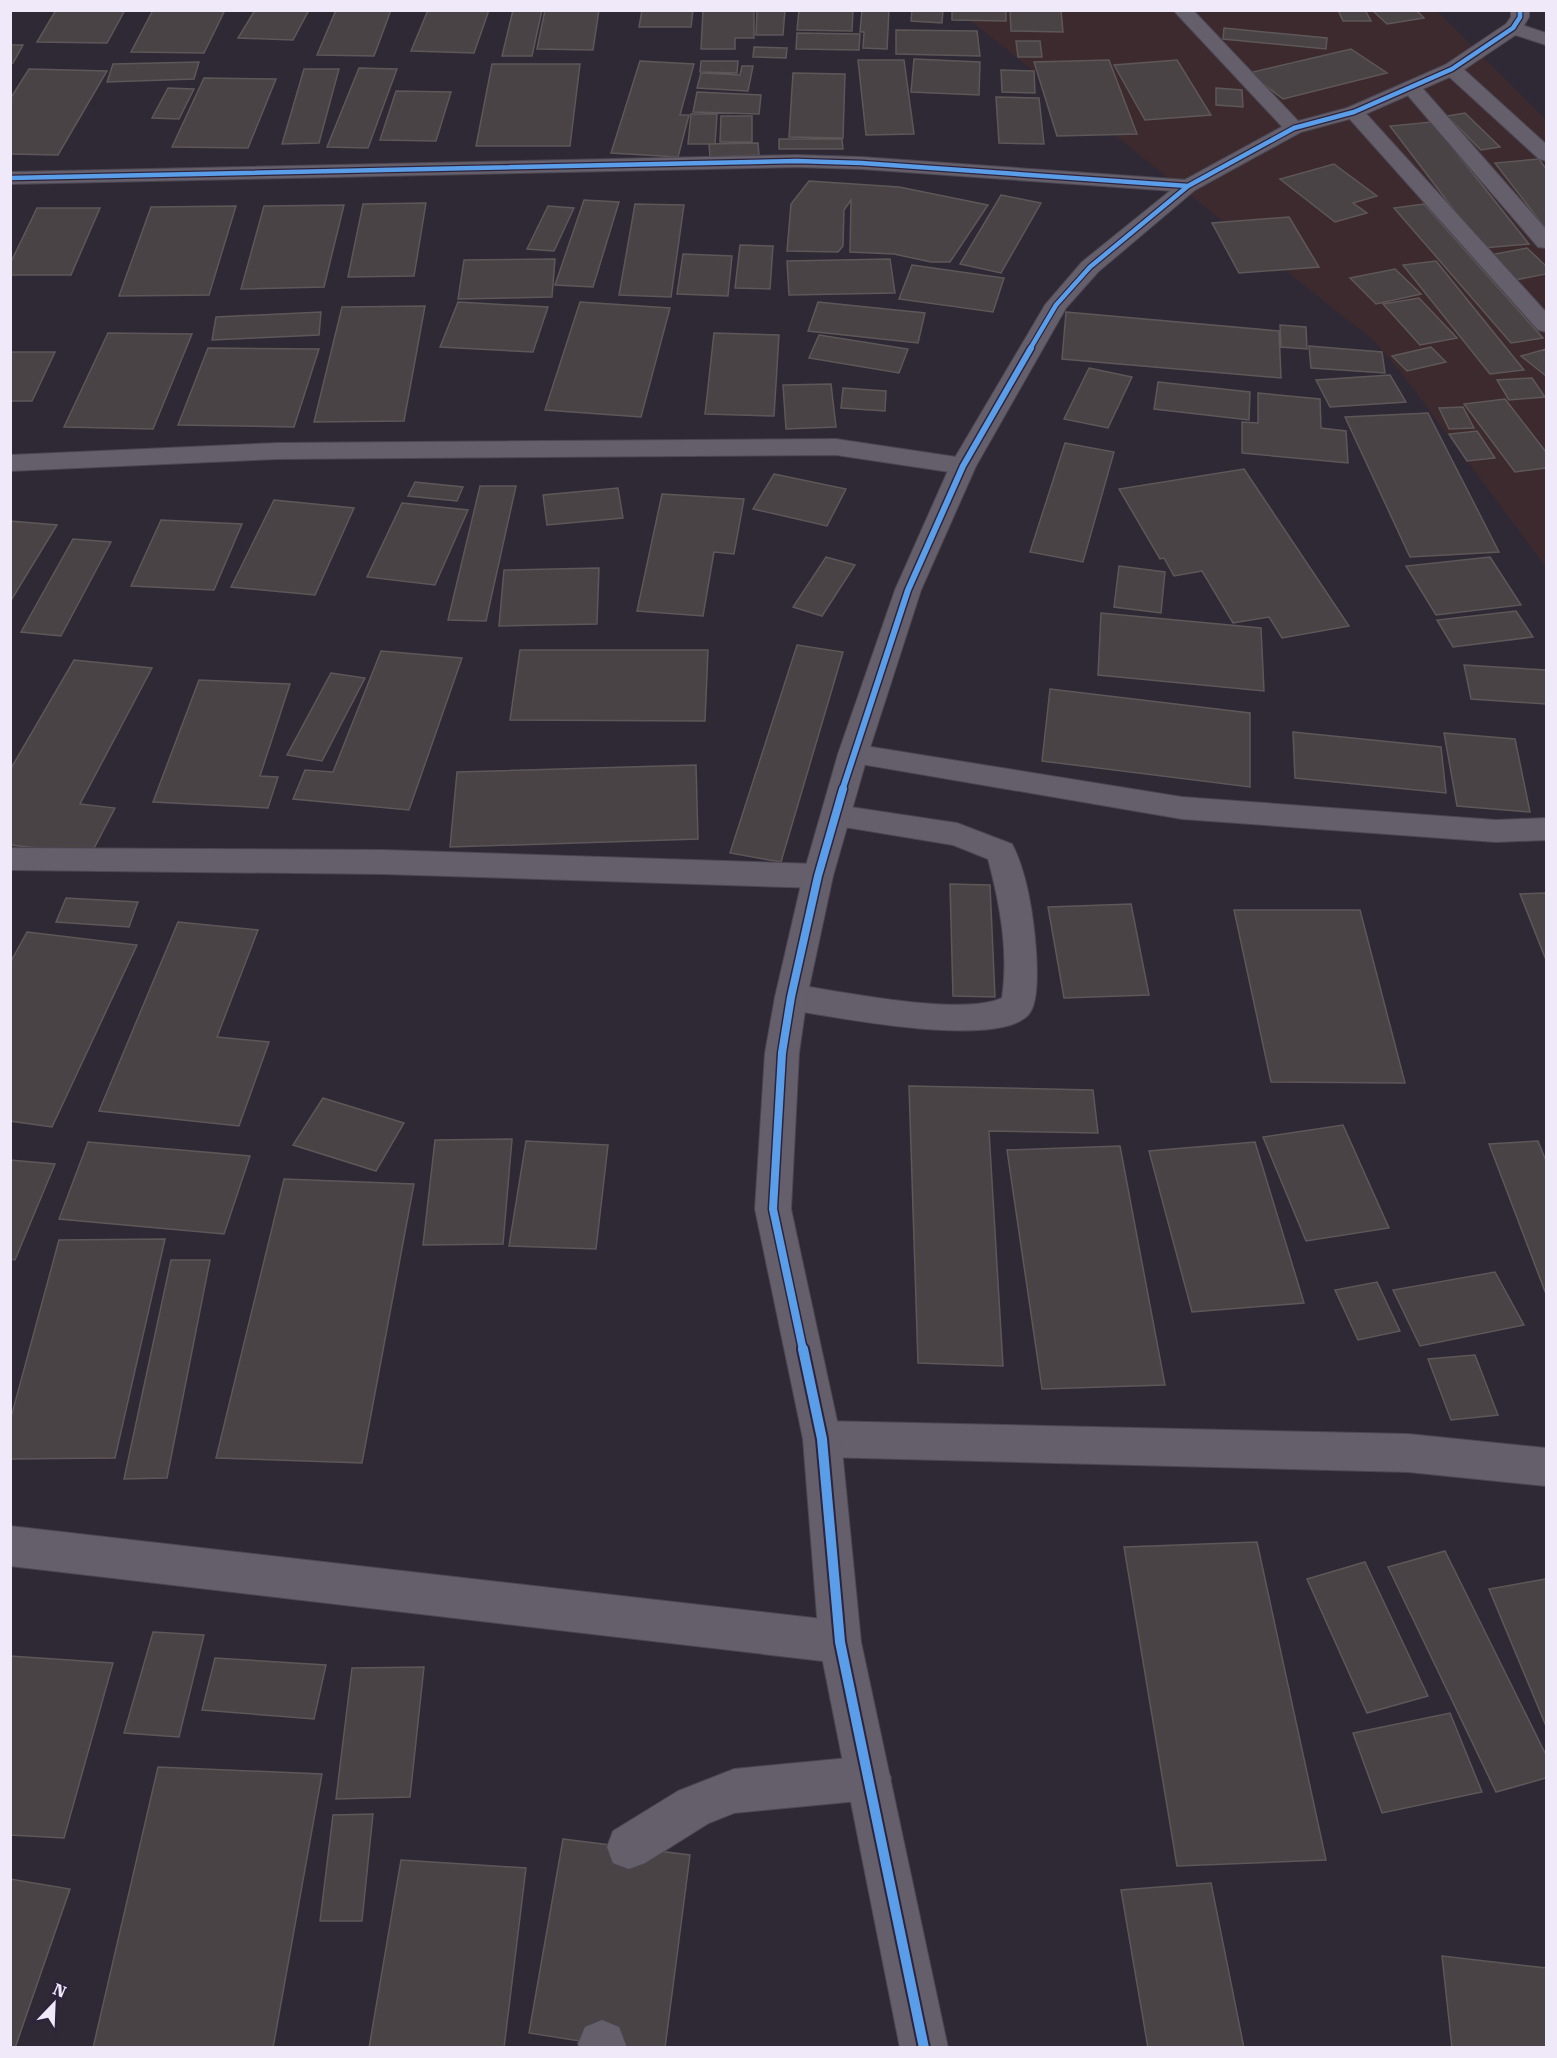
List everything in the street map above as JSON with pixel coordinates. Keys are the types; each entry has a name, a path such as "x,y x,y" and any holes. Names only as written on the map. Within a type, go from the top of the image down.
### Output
{"street":[{"path":"1182,10 1294,128"},
{"path":"924,2048 840,1642 822,1439 774,1209 782,1053 791,997 818,876 853,754 908,590 963,466 1056,305 1090,267 1188,186 1294,128 1354,112 1452,69 1516,19 1546,39"},
{"path":"1452,69 1546,155"},
{"path":"1410,87 1546,242"},
{"path":"1354,112 1546,325"},
{"path":"10,178 797,162 861,163 1188,186"},
{"path":"10,463 278,451 836,447 963,466"},
{"path":"853,754 1182,808 1496,831 1546,830"},
{"path":"791,997 930,1017 993,1017 1017,1006 1022,985 1017,932 1010,884 1001,852 957,834 837,816"},
{"path":"10,859 383,862 818,876"},
{"path":"822,1439 1408,1453 1546,1467"},
{"path":"10,1545 840,1642"},
{"path":"629,1847 694,1807 734,1791 869,1778"}],"shaded area":[{"path":"958,11 1437,11 1546,120 1546,567 1403,375 1374,341"}],"building":[{"path":"56,10 125,10 107,43 37,42"},
{"path":"153,10 225,10 204,53 131,52"},
{"path":"255,10 309,10 293,40 238,38"},
{"path":"336,10 391,10 374,56 317,55"},
{"path":"428,10 489,10 474,53 411,51"},
{"path":"513,10 542,10 532,56 502,56"},
{"path":"545,10 599,10 593,50 537,49"},
{"path":"642,10 693,10 691,27 639,27"},
{"path":"703,10 754,10 754,38 735,38 735,49 701,49"},
{"path":"757,10 785,10 783,35 756,35"},
{"path":"799,10 853,10 852,31 797,30"},
{"path":"862,10 889,10 887,49 863,48 864,32 860,32"},
{"path":"912,10 943,10 942,23 911,21"},
{"path":"952,10 1006,10 1006,21 952,20"},
{"path":"1010,10 1061,10 1063,32 1011,31"},
{"path":"1338,10 1365,10 1371,21 1343,21"},
{"path":"1372,10 1416,10 1424,18 1387,24"},
{"path":"1224,28 1327,38 1326,49 1223,39"},
{"path":"896,30 977,31 980,56 896,54"},
{"path":"797,33 860,34 859,50 796,49"},
{"path":"1016,41 1040,41 1042,57 1018,57"},
{"path":"10,45 23,45 13,63 10,63"},
{"path":"754,47 787,48 786,58 753,57"},
{"path":"1351,49 1387,73 1283,99 1249,73"},
{"path":"914,59 980,62 979,95 911,92"},
{"path":"858,60 904,60 914,134 866,135"},
{"path":"1109,60 1137,134 1057,136 1034,62"},
{"path":"1177,60 1211,115 1145,120 1114,65"},
{"path":"640,61 694,64 680,115 689,115 678,157 611,153"},
{"path":"701,61 738,61 737,73 700,72"},
{"path":"199,62 194,79 107,82 113,64"},
{"path":"492,64 580,64 570,146 476,146"},
{"path":"742,66 753,66 748,91 697,88 701,73 740,75"},
{"path":"359,68 397,69 368,148 327,147"},
{"path":"29,69 107,71 58,155 10,154 10,99"},
{"path":"304,69 339,69 319,143 282,144"},
{"path":"1001,70 1034,71 1035,93 1002,92"},
{"path":"793,73 845,74 843,138 789,137"},
{"path":"204,78 276,79 248,148 172,147"},
{"path":"168,88 194,89 179,119 152,118"},
{"path":"1216,88 1242,90 1243,107 1216,105"},
{"path":"396,91 451,92 436,141 380,140"},
{"path":"697,92 761,95 759,114 693,112"},
{"path":"996,97 1039,98 1044,144 999,143"},
{"path":"1465,113 1500,147 1481,150 1447,116"},
{"path":"691,114 717,114 715,144 688,144"},
{"path":"721,116 752,116 752,142 720,142"},
{"path":"1432,122 1529,244 1483,248 1390,126"},
{"path":"779,139 842,139 843,149 779,149"},
{"path":"758,143 759,155 710,157 709,144"},
{"path":"1539,159 1546,169 1546,229 1495,163"},
{"path":"1334,164 1377,196 1353,203 1367,213 1335,222 1280,179"},
{"path":"809,181 899,187 988,205 950,262 931,262 894,254 850,252 851,200 844,210 843,246 838,252 787,251 791,204"},
{"path":"1001,195 1041,203 1001,273 960,264"},
{"path":"584,200 619,202 593,287 555,285"},
{"path":"426,203 414,276 348,277 363,204"},
{"path":"635,204 684,205 671,297 619,295"},
{"path":"1424,204 1543,338 1511,343 1394,208"},
{"path":"344,205 324,287 241,289 264,206"},
{"path":"236,206 209,295 119,296 151,207"},
{"path":"548,206 574,208 554,251 527,249"},
{"path":"37,208 100,208 71,275 10,275 10,264"},
{"path":"1289,217 1319,267 1239,273 1212,223"},
{"path":"740,245 773,246 770,289 735,288"},
{"path":"1527,248 1546,266 1546,274 1515,280 1490,255"},
{"path":"683,254 732,256 728,296 677,294"},
{"path":"555,259 552,297 458,299 464,260"},
{"path":"890,259 895,293 789,295 787,261"},
{"path":"1436,261 1524,370 1490,374 1403,265"},
{"path":"912,265 1004,278 993,312 899,299"},
{"path":"1395,269 1421,294 1376,304 1350,278"},
{"path":"1419,298 1457,338 1420,345 1383,304"},
{"path":"458,302 548,307 533,352 440,347"},
{"path":"580,302 670,308 641,417 545,410"},
{"path":"818,302 925,313 918,343 808,331"},
{"path":"425,306 404,421 314,422 342,307"},
{"path":"321,312 319,335 212,340 216,317"},
{"path":"1066,312 1279,331 1281,378 1062,359"},
{"path":"1280,325 1306,327 1307,349 1281,347"},
{"path":"108,333 192,334 153,429 64,427"},
{"path":"714,333 779,335 774,416 705,414"},
{"path":"819,335 908,349 899,373 809,358"},
{"path":"1309,346 1382,352 1385,373 1311,368"},
{"path":"1431,347 1446,362 1407,371 1392,356"},
{"path":"208,348 319,349 294,427 178,425"},
{"path":"1546,349 1546,376 1521,356"},
{"path":"10,352 55,352 32,401 10,401"},
{"path":"1089,368 1132,377 1108,428 1064,419"},
{"path":"1390,375 1406,402 1330,407 1316,380"},
{"path":"1532,378 1545,397 1509,400 1497,380"},
{"path":"1158,382 1250,392 1249,420 1154,409"},
{"path":"831,384 836,427 786,429 783,385"},
{"path":"843,388 886,391 885,411 841,408"},
{"path":"1258,393 1320,399 1321,428 1346,431 1348,463 1242,453 1242,422 1258,423"},
{"path":"1505,399 1546,452 1546,468 1515,472 1464,404"},
{"path":"1463,407 1474,428 1449,429 1439,408"},
{"path":"1428,413 1499,552 1410,557 1345,417"},
{"path":"1477,431 1495,458 1467,461 1449,434"},
{"path":"1065,443 1114,452 1083,562 1030,552"},
{"path":"1244,469 1349,626 1282,638 1269,617 1233,623 1202,571 1174,576 1164,558 1160,559 1119,489"},
{"path":"774,474 846,489 827,526 753,509"},
{"path":"415,482 463,487 457,501 408,496"},
{"path":"480,486 516,486 486,621 448,620"},
{"path":"618,488 623,518 547,525 543,495"},
{"path":"662,494 744,499 734,554 714,552 703,616 637,611"},
{"path":"274,500 354,508 315,595 231,587"},
{"path":"402,503 468,510 435,585 367,577"},
{"path":"161,520 242,524 214,590 131,586"},
{"path":"10,521 57,525 10,602"},
{"path":"73,539 111,542 61,636 21,632"},
{"path":"826,557 855,565 822,616 793,607"},
{"path":"1490,557 1521,605 1436,615 1406,566"},
{"path":"1119,566 1165,572 1161,613 1114,607"},
{"path":"599,568 597,624 499,626 504,570"},
{"path":"1516,611 1533,637 1453,647 1437,620"},
{"path":"1101,613 1261,628 1264,691 1098,675"},
{"path":"797,645 843,652 781,862 730,853"},
{"path":"520,650 708,650 705,721 510,720"},
{"path":"381,651 462,658 409,810 293,799 305,770 333,772"},
{"path":"74,660 152,668 80,804 115,808 91,854 10,845 10,770"},
{"path":"1464,665 1546,670 1546,704 1471,699"},
{"path":"331,673 365,678 322,761 287,755"},
{"path":"199,680 290,684 260,776 278,777 268,808 153,802"},
{"path":"1050,689 1250,713 1250,787 1042,761"},
{"path":"1293,732 1441,747 1446,793 1295,778"},
{"path":"1444,733 1515,739 1530,812 1457,806"},
{"path":"696,765 698,839 450,847 457,772"},
{"path":"950,884 990,885 995,997 953,996"},
{"path":"1546,893 1546,960 1520,894"},
{"path":"66,898 138,902 129,927 56,922"},
{"path":"1131,904 1149,995 1064,998 1048,907"},
{"path":"1234,910 1360,910 1405,1083 1271,1082"},
{"path":"178,922 258,930 217,1037 269,1042 239,1126 99,1111"},
{"path":"27,932 137,945 52,1127 10,1121 10,963"},
{"path":"909,1086 1093,1090 1098,1133 989,1131 1003,1366 918,1363"},
{"path":"323,1098 404,1123 376,1171 293,1145"},
{"path":"1343,1125 1389,1228 1306,1241 1263,1137"},
{"path":"512,1139 503,1244 423,1245 435,1140"},
{"path":"526,1141 608,1145 596,1249 509,1246"},
{"path":"1538,1141 1546,1161 1546,1294 1489,1144"},
{"path":"88,1142 250,1156 224,1234 59,1219"},
{"path":"1255,1142 1304,1303 1192,1312 1149,1151"},
{"path":"1120,1146 1165,1385 1042,1389 1007,1150"},
{"path":"10,1160 55,1164 15,1260 10,1259"},
{"path":"284,1179 414,1184 362,1463 216,1458"},
{"path":"165,1239 115,1458 10,1459 10,1421 59,1240"},
{"path":"171,1260 210,1260 167,1478 124,1479"},
{"path":"1495,1272 1524,1325 1420,1346 1393,1290"},
{"path":"1377,1282 1400,1331 1358,1340 1335,1290"},
{"path":"1475,1355 1498,1415 1451,1420 1428,1359"},
{"path":"1257,1542 1326,1860 1177,1866 1124,1547"},
{"path":"1445,1551 1546,1755 1546,1778 1496,1792 1388,1567"},
{"path":"1365,1562 1428,1696 1367,1713 1307,1579"},
{"path":"1546,1579 1546,1726 1489,1589"},
{"path":"153,1632 204,1635 179,1737 124,1733"},
{"path":"10,1656 113,1663 64,1838 10,1835"},
{"path":"215,1658 326,1665 314,1719 202,1710"},
{"path":"424,1667 410,1797 336,1799 352,1668"},
{"path":"1450,1713 1482,1792 1382,1813 1353,1733"},
{"path":"158,1767 322,1774 273,2048 93,2048"},
{"path":"373,1814 362,1921 320,1921 333,1815"},
{"path":"563,1839 690,1855 665,2048 624,2048 529,2033"},
{"path":"401,1860 526,1868 504,2048 369,2048"},
{"path":"10,1879 70,1889 15,2048 10,2048"},
{"path":"1211,1883 1244,2048 1148,2048 1121,1890"},
{"path":"1442,1956 1546,1968 1546,2048 1452,2048"}],"cycle path":[{"path":"924,2048 840,1642 822,1439 773,1209 782,1053 791,997 818,876 853,754 908,590 963,466 1056,305 1090,267 1188,186 1294,128 1354,112 1452,69 1513,28 1520,17 1520,10"},
{"path":"10,178 797,161 861,163 1188,186"}]}
